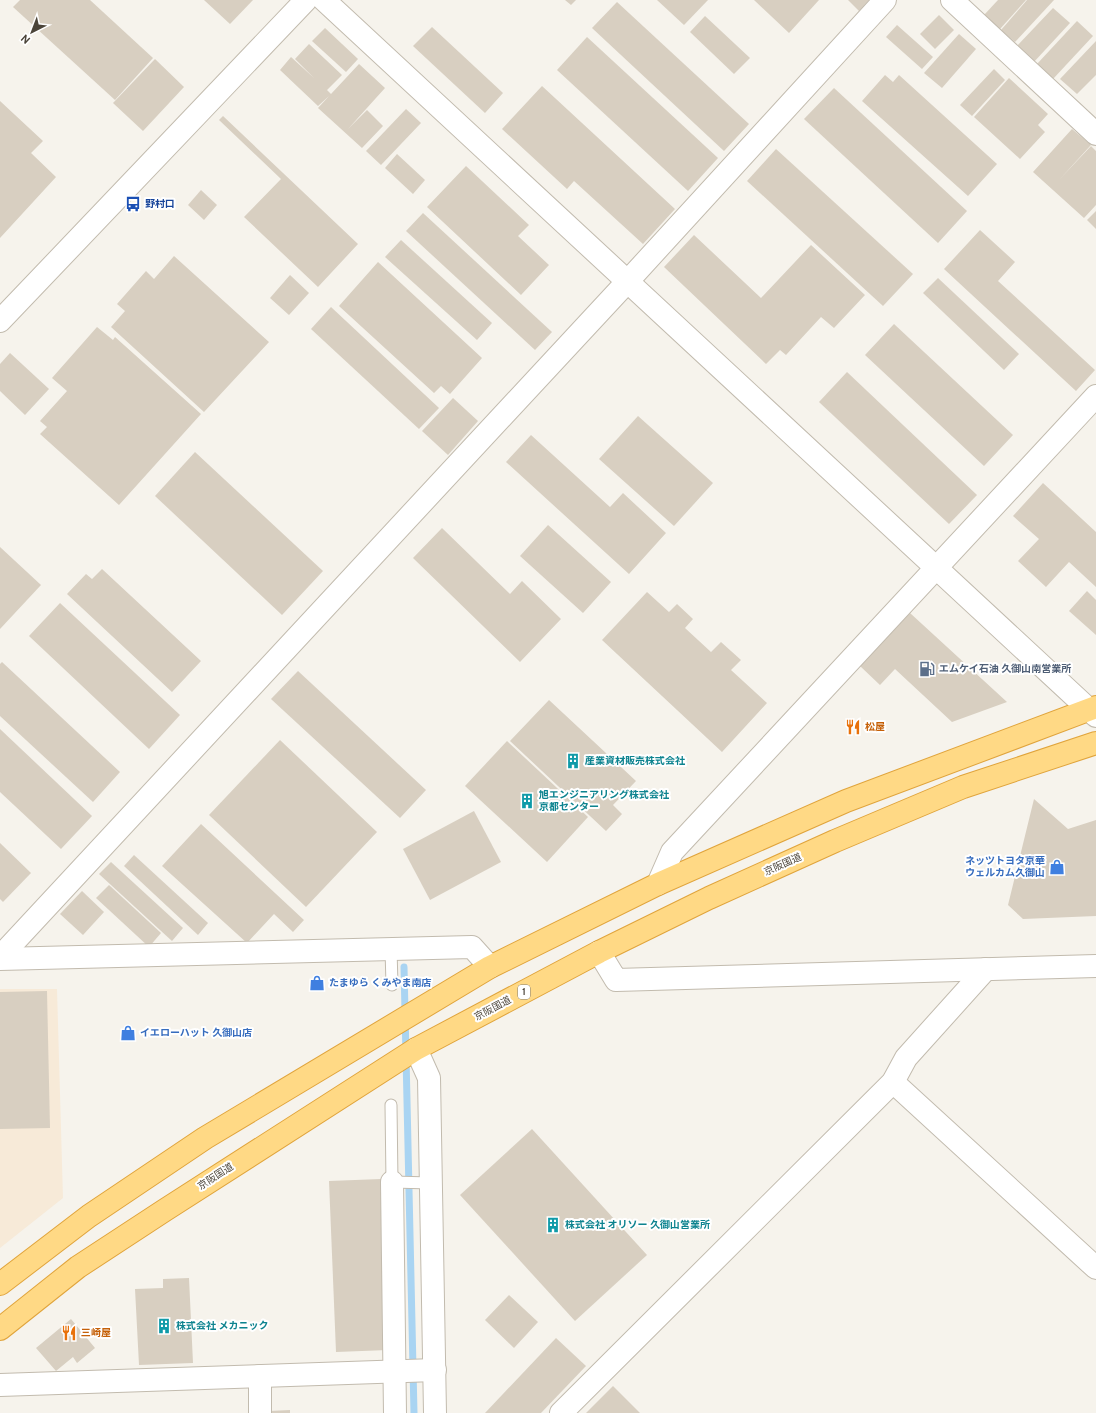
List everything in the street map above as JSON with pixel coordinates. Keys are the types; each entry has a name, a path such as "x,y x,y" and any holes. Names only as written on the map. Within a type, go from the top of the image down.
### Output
{"highway":[{"path":"0,1284 89,1216 205,1138 490,967 658,884 846,801 1094,711"},
{"name":"京阪国道","path":"0,1329 85,1263 416,1049 599,952 709,898 870,826 963,787 1096,743"}],"street":[{"path":"0,322 306,0"},
{"path":"324,0 936,568 1094,711"},
{"path":"0,958 627,282 885,0"},
{"path":"952,0 1096,134"},
{"path":"658,884 672,852 1096,396"},
{"path":"0,958 472,947 490,967"},
{"path":"599,952 616,980 1096,966"},
{"path":"561,1413 893,1082 906,1058 986,969"},
{"path":"416,1049 429,1078 428,1183 432,1371 435,1413"},
{"path":"893,1082 1096,1268"},
{"path":"393,1182 396,1372 395,1413"},
{"path":"0,1385 432,1371"},
{"path":"260,1376 260,1413"}],"lane":[{"path":"391,949 392,985"},
{"path":"391,1105 393,1182 428,1183"}],"shaded area":[{"path":"0,989 57,989 63,1198 0,1248"}],"building":[{"path":"20,0 90,0 153,58 115,100 13,7"},
{"path":"204,0 253,0 230,24"},
{"path":"565,0 576,0 571,5"},
{"path":"657,0 708,0 684,25"},
{"path":"754,0 819,0 789,33"},
{"path":"848,0 869,0 859,11"},
{"path":"998,0 1026,0 1000,29 984,15"},
{"path":"1027,0 1054,0 1015,42 1001,30"},
{"path":"617,2 749,124 724,151 592,28"},
{"path":"1053,8 1070,23 1033,63 1016,47"},
{"path":"939,15 954,30 935,49 920,34"},
{"path":"705,16 750,58 734,74 690,32"},
{"path":"1077,21 1093,36 1053,79 1037,64"},
{"path":"897,25 933,57 922,69 886,37"},
{"path":"432,27 503,93 485,113 413,46"},
{"path":"325,28 358,59 346,72 312,41"},
{"path":"959,34 976,49 942,88 924,73"},
{"path":"587,37 718,158 688,191 557,70"},
{"path":"1096,41 1096,75 1077,94 1060,79"},
{"path":"309,44 342,75 327,90 331,94 359,64 385,88 348,129 367,110 383,126 362,148 318,108 329,96 318,106 280,70 291,57 314,78 295,59"},
{"path":"155,59 184,87 143,131 113,103"},
{"path":"994,69 1005,80 972,116 960,105"},
{"path":"885,75 893,82 899,75 997,164 968,196 862,101"},
{"path":"1009,78 1048,114 1038,125 1045,132 1020,159 974,117"},
{"path":"542,86 675,209 643,244 574,181 567,189 502,129"},
{"path":"834,88 967,211 938,243 804,119"},
{"path":"0,101 43,141 31,153 56,177 0,238"},
{"path":"406,109 421,123 381,165 366,151"},
{"path":"223,116 358,244 318,287 244,217 281,179 219,120"},
{"path":"1072,129 1091,145 1059,180 1091,146 1096,151 1096,205 1084,218 1033,172"},
{"path":"776,149 913,274 883,306 747,181"},
{"path":"397,154 425,180 413,194 385,168"},
{"path":"466,166 529,225 518,236 549,265 521,295 427,207"},
{"path":"201,190 217,205 204,220 188,205"},
{"path":"1096,211 1096,229 1087,220"},
{"path":"423,213 552,332 535,350 406,231"},
{"path":"980,230 1015,262 998,281 1095,370 1076,391 944,269"},
{"path":"694,235 761,298 811,245 865,295 834,328 821,317 786,355 780,350 766,364 664,267"},
{"path":"401,240 492,323 477,340 385,257"},
{"path":"174,256 269,342 204,412 111,327 125,311 117,304 146,271 154,279"},
{"path":"378,262 482,358 450,394 441,386 434,393 339,306"},
{"path":"290,275 309,293 289,315 270,298"},
{"path":"938,278 1019,354 1004,370 923,293"},
{"path":"331,307 439,408 419,429 311,329"},
{"path":"894,324 1013,435 984,466 865,355"},
{"path":"97,327 113,340 115,337 201,414 119,505 40,434 47,427 40,421 67,391 52,378"},
{"path":"10,353 49,389 25,415 0,391 0,364"},
{"path":"847,372 977,495 949,524 819,402"},
{"path":"453,398 478,421 448,455 422,431"},
{"path":"638,416 713,483 674,526 599,459"},
{"path":"531,435 610,507 623,493 666,533 629,574 506,462"},
{"path":"195,452 323,571 282,615 155,496"},
{"path":"1043,483 1096,532 1096,587 1069,562 1046,587 1018,561 1039,539 1013,516"},
{"path":"548,525 611,582 583,613 520,556"},
{"path":"442,528 510,594 522,581 561,619 520,662 413,558"},
{"path":"0,547 41,585 0,629"},
{"path":"102,569 201,661 172,692 67,594 86,574 92,579"},
{"path":"1087,591 1096,600 1096,635 1069,611"},
{"path":"647,592 669,612 677,604 693,619 685,628 711,652 721,642 741,660 731,670 767,703 722,752 602,640"},
{"path":"60,603 180,715 149,749 29,636"},
{"path":"910,613 1007,702 952,722 895,669 880,685 860,666"},
{"path":"2,662 120,772 93,802 0,716 0,664"},
{"path":"298,671 426,790 400,818 271,699"},
{"name":"産業資材販売株式会社","path":"549,700 636,781 613,805 622,814 606,831 510,741"},
{"path":"0,729 92,816 61,849 0,792"},
{"path":"280,740 377,832 306,907 209,815"},
{"name":"旭エンジニアリング株式会社 京都センター","path":"507,741 588,817 547,862 465,786"},
{"name":"ネッツトヨタ京華 ウェルカム久御山","path":"1034,799 1068,829 1096,820 1096,916 1023,919 1008,905"},
{"path":"474,811 501,862 430,900 403,849"},
{"path":"201,824 304,920 293,932 274,914 247,943 162,866"},
{"path":"0,843 31,873 3,902 0,899"},
{"path":"134,855 208,923 198,935 124,866"},
{"path":"111,862 183,928 172,941 99,874"},
{"path":"109,885 161,933 149,947 96,898"},
{"path":"82,891 104,912 83,935 60,914"},
{"path":"47,991 50,1128 0,1129 0,992"},
{"name":"株式会社 オリソー 久御山営業所","path":"532,1129 647,1255 575,1321 460,1195"},
{"path":"381,1179 388,1350 336,1352 329,1181"},
{"name":"株式会社 メカニック","path":"189,1278 193,1363 139,1365 135,1289 163,1288 163,1279"},
{"path":"509,1295 538,1322 514,1348 485,1320"},
{"name":"三崎屋","path":"71,1319 95,1348 77,1363 73,1357 56,1371 36,1348"},
{"path":"556,1338 586,1366 541,1413 485,1413"},
{"path":"613,1386 640,1413 586,1413"},
{"path":"290,1410 290,1413 269,1413 269,1411"}],"waterway":[{"path":"404,967 414,1413"}],"place":[{"name":"野村口","path":"133,204"},
{"name":"エムケイ石油 久御山南営業所","path":"927,669"},
{"name":"松屋","path":"853,727"},
{"name":"産業資材販売株式会社","path":"573,761"},
{"name":"旭エンジニアリング株式会社 京都センター","path":"527,801"},
{"name":"ネッツトヨタ京華 ウェルカム久御山","path":"1057,867"},
{"name":"たまゆら くみやま南店","path":"317,983"},
{"name":"イエローハット 久御山店","path":"128,1033"},
{"name":"株式会社 オリソー 久御山営業所","path":"553,1225"},
{"name":"株式会社 メカニック","path":"164,1326"},
{"name":"三崎屋","path":"69,1333"}]}
